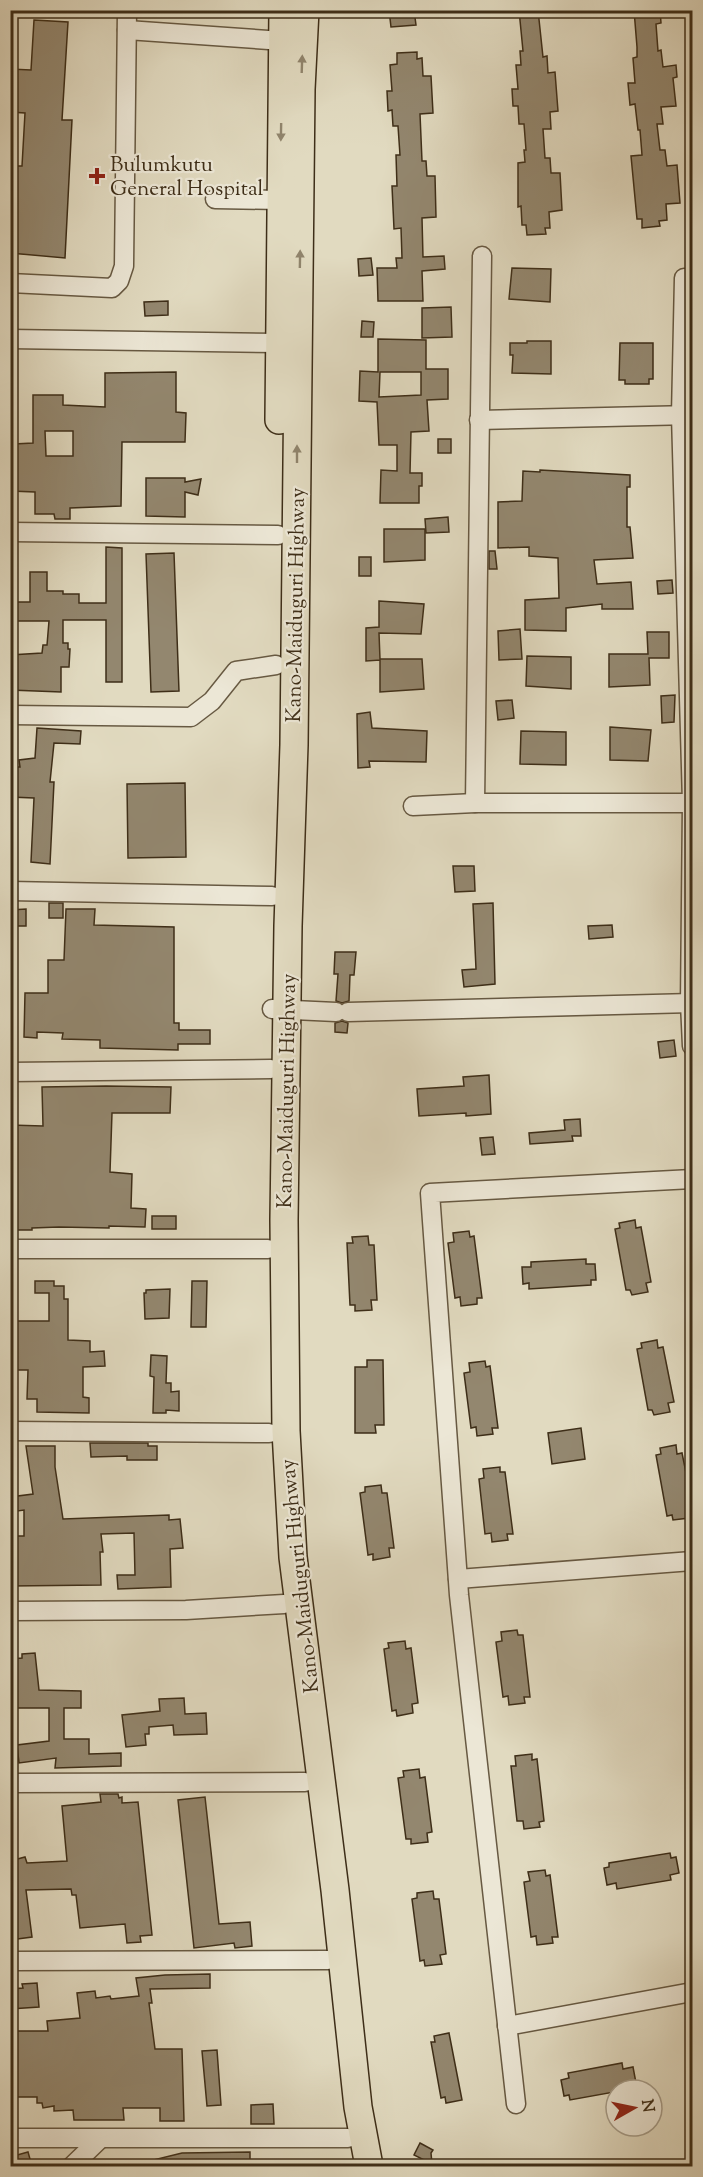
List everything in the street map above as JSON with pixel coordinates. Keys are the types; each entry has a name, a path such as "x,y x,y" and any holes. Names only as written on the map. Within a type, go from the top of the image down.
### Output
{"highway":[{"name":"Kano-Maiduguri Highway","path":"283,10 278,343 277,791 272,896 280,1009 289,1496 293,1557 335,1890 358,2107 369,2166"},
{"name":"Kano-Maiduguri Highway","path":"304,10 294,745 280,1009 271,1069 267,1379 273,1506 352,2166"}],"street":[{"path":"10,283 112,288 119,281 124,266 127,10"},
{"path":"127,30 283,41"},
{"path":"215,199 280,200"},
{"path":"475,803 482,256"},
{"path":"684,278 692,803 693,1046"},
{"path":"10,339 278,343"},
{"path":"479,420 687,415"},
{"path":"10,532 278,535"},
{"path":"10,715 191,717 212,701 236,671 276,665"},
{"path":"413,806 475,803 692,803"},
{"path":"10,891 272,896"},
{"path":"280,1009 342,1012 692,1003"},
{"path":"10,1072 271,1069"},
{"path":"516,2104 458,1579 430,1193 693,1179"},
{"path":"10,1249 268,1249"},
{"path":"10,1431 269,1433"},
{"path":"458,1579 693,1561"},
{"path":"10,1611 186,1610 284,1604"},
{"path":"10,1784 305,1782"},
{"path":"10,1962 328,1960"},
{"path":"507,2026 693,1992"},
{"path":"10,2138 348,2138"},
{"path":"72,2166 100,2139"}],"building":[{"path":"389,10 414,10 416,25 391,27"},
{"path":"519,10 538,10 543,57 547,56 548,73 555,72 558,111 550,112 551,129 543,129 545,158 550,158 551,173 560,173 562,210 549,212 550,228 545,228 546,234 527,235 526,225 522,225 521,206 518,207 518,163 525,162 524,150 526,150 524,124 519,124 518,106 513,106 512,89 518,89 516,65 521,65 520,51 523,51"},
{"path":"634,10 660,10 661,23 656,24 658,51 661,50 663,67 676,65 677,77 673,78 676,106 661,107 663,124 657,124 660,150 665,150 667,166 677,165 680,203 666,204 667,220 659,221 660,226 642,228 642,219 637,219 631,156 642,155 640,130 638,130 635,104 630,105 628,83 635,83 633,58 637,57 637,47"},
{"path":"34,20 68,22 62,120 72,120 65,258 10,253 10,166 22,166 25,113 10,112 10,69 31,70"},
{"path":"417,52 417,59 422,58 423,76 431,76 433,113 420,114 422,161 426,161 427,176 435,176 436,217 422,218 423,257 444,256 445,269 422,271 423,301 378,301 377,268 397,268 396,258 402,258 401,228 394,229 392,186 397,186 396,155 400,155 398,126 393,126 392,110 388,111 387,91 392,91 390,65 397,64 397,53"},
{"path":"371,258 373,275 359,276 358,259"},
{"path":"512,268 551,269 550,302 509,299"},
{"path":"168,301 168,315 145,316 144,302"},
{"path":"451,307 452,337 422,338 422,308"},
{"path":"362,321 374,322 373,337 361,337"},
{"path":"378,339 426,340 426,369 448,369 448,399 427,400 429,431 411,432 410,473 422,473 419,503 380,503 381,470 397,471 397,445 379,445 377,402 359,401 360,371 378,372","holes":["380,372 421,372 421,395 379,397"]},
{"path":"527,341 551,341 551,374 512,373 513,355 510,355 510,343 527,343"},
{"path":"620,343 653,343 653,379 649,379 649,384 625,384 625,380 619,380"},
{"path":"176,372 176,412 186,413 185,442 122,442 121,506 70,508 70,519 55,519 54,514 35,514 35,492 10,491 10,470 14,470 14,444 33,443 33,395 63,395 63,405 105,407 105,373","holes":["45,431 73,431 73,456 46,456"]},
{"path":"438,439 451,439 451,453 438,453"},
{"path":"540,470 630,475 630,487 627,487 627,527 630,527 633,558 594,560 597,584 631,582 633,609 602,609 602,604 566,608 566,631 525,630 525,600 559,598 558,558 529,556 529,547 498,548 498,502 522,501 523,471 540,472"},
{"path":"146,478 185,478 185,482 201,479 198,495 185,492 185,517 146,516"},
{"path":"448,517 449,532 426,533 425,519"},
{"path":"384,529 425,529 425,560 384,562"},
{"path":"106,547 122,548 122,682 106,682 106,620 63,620 63,643 68,643 68,649 70,649 69,667 61,667 61,692 10,690 10,655 42,653 43,645 47,645 49,621 10,621 10,602 30,602 30,572 47,572 47,591 79,594 79,603 106,603"},
{"path":"489,551 495,551 497,569 489,569"},
{"path":"174,553 179,691 151,692 146,554"},
{"path":"359,557 371,557 371,576 359,576"},
{"path":"672,580 673,593 658,594 657,581"},
{"path":"379,601 424,604 421,634 379,633 380,659 422,659 424,689 380,692 380,660 366,661 366,628 379,627"},
{"path":"520,629 522,659 499,660 498,631"},
{"path":"647,632 669,632 669,658 649,658 650,685 609,687 609,654 648,654"},
{"path":"527,656 571,657 571,689 526,686"},
{"path":"675,695 674,722 662,723 661,696"},
{"path":"512,700 514,718 498,720 496,701"},
{"path":"370,712 372,728 427,731 426,762 369,761 370,767 358,768 357,714"},
{"path":"610,727 651,730 648,761 610,760"},
{"path":"37,728 81,731 80,744 54,743 50,782 54,782 50,864 31,862 34,798 10,797 11,767 20,767 19,760 35,758"},
{"path":"521,731 566,732 566,765 520,764"},
{"path":"185,783 186,857 128,858 127,784"},
{"path":"453,866 474,866 475,891 455,892"},
{"path":"49,903 63,903 63,918 49,918"},
{"path":"493,903 495,984 464,987 462,970 476,969 473,904"},
{"path":"26,909 26,926 14,926 14,922 10,922 10,910"},
{"path":"66,909 95,909 94,925 174,927 174,1023 179,1023 179,1030 210,1030 210,1044 178,1044 178,1050 100,1048 100,1040 62,1039 63,1033 37,1032 37,1038 24,1037 25,993 48,993 48,960 64,960"},
{"path":"612,925 613,937 589,939 588,926"},
{"path":"335,952 356,952 354,975 350,975 349,1001 342,1003 336,1001 338,974 334,974"},
{"path":"342,1021 348,1023 347,1033 335,1032 335,1023"},
{"path":"674,1040 676,1056 660,1058 658,1042"},
{"path":"489,1075 491,1114 419,1116 417,1089 464,1086 463,1077"},
{"path":"42,1087 171,1087 170,1113 112,1113 110,1172 132,1174 131,1208 146,1209 145,1227 59,1227 10,1230 10,1125 43,1126"},
{"path":"580,1119 581,1136 572,1136 573,1141 530,1144 529,1133 565,1130 564,1120"},
{"path":"493,1137 495,1154 482,1155 480,1138"},
{"path":"152,1216 176,1216 176,1229 152,1229"},
{"path":"635,1220 636,1228 641,1227 651,1282 646,1283 648,1292 632,1295 630,1290 626,1290 615,1229 620,1228 619,1223"},
{"path":"469,1231 470,1237 474,1236 482,1298 477,1298 477,1304 461,1306 460,1297 455,1298 448,1243 454,1242 453,1233"},
{"path":"368,1236 369,1245 374,1245 377,1300 371,1300 372,1310 355,1311 355,1305 350,1305 347,1243 353,1243 352,1237"},
{"path":"586,1259 586,1264 595,1264 596,1280 591,1280 591,1285 529,1289 529,1283 523,1284 522,1267 531,1267 531,1262"},
{"path":"35,1281 54,1281 54,1286 64,1286 64,1299 68,1299 68,1340 90,1341 90,1352 104,1351 105,1366 83,1367 83,1397 89,1398 89,1413 37,1412 37,1399 27,1399 28,1370 10,1370 10,1321 49,1321 49,1293 35,1293"},
{"path":"192,1281 207,1281 206,1327 191,1327"},
{"path":"170,1289 169,1318 145,1319 144,1293 146,1290"},
{"path":"657,1340 658,1348 663,1347 674,1402 668,1403 670,1412 654,1415 652,1410 648,1410 637,1349 642,1348 641,1343"},
{"path":"151,1355 167,1356 166,1383 171,1383 171,1392 179,1391 179,1411 166,1410 166,1413 153,1413 154,1377 150,1376"},
{"path":"367,1360 383,1360 384,1425 375,1425 376,1433 355,1433 355,1367 367,1367"},
{"path":"485,1361 486,1367 490,1366 498,1428 492,1428 493,1434 477,1436 476,1427 471,1428 464,1373 470,1372 469,1363"},
{"path":"581,1428 585,1459 552,1464 548,1433"},
{"path":"90,1443 148,1443 148,1446 157,1446 157,1460 127,1460 127,1456 91,1457"},
{"path":"676,1445 677,1454 682,1453 693,1507 687,1508 689,1518 673,1520 672,1515 667,1516 656,1455 661,1454 660,1448"},
{"path":"26,1446 55,1446 55,1467 63,1519 169,1515 169,1520 180,1519 183,1548 170,1549 171,1587 118,1589 117,1575 135,1575 134,1533 101,1534 103,1552 100,1552 101,1585 10,1586 10,1536 24,1536 24,1510 10,1512 10,1497 33,1494"},
{"path":"500,1467 500,1472 505,1472 513,1534 507,1534 508,1540 492,1542 491,1533 485,1534 479,1479 484,1478 483,1469"},
{"path":"381,1485 382,1493 387,1493 394,1548 389,1548 390,1557 373,1560 373,1554 368,1555 360,1493 365,1492 365,1487"},
{"path":"517,1630 518,1635 523,1635 530,1697 524,1697 525,1703 509,1705 508,1696 503,1697 496,1642 502,1641 501,1632"},
{"path":"405,1641 406,1649 411,1648 418,1703 412,1704 413,1713 397,1716 396,1710 392,1711 384,1649 389,1648 388,1643"},
{"path":"35,1653 39,1690 81,1691 81,1708 64,1708 64,1739 89,1739 89,1754 121,1753 121,1766 55,1768 56,1758 19,1763 17,1745 49,1741 49,1708 10,1708 10,1691 14,1691 11,1659 22,1658 22,1654"},
{"path":"184,1698 185,1714 206,1713 207,1734 174,1735 173,1725 149,1727 149,1734 145,1734 146,1745 126,1747 122,1715 160,1711 159,1699"},
{"path":"532,1754 532,1760 537,1759 544,1821 539,1822 540,1827 524,1829 523,1821 517,1821 511,1766 516,1766 515,1756"},
{"path":"419,1769 420,1778 425,1777 432,1832 427,1833 428,1842 411,1844 411,1839 406,1839 398,1778 404,1777 403,1771"},
{"path":"100,1794 118,1794 119,1798 122,1797 122,1803 138,1802 152,1935 140,1936 141,1942 127,1943 125,1924 80,1928 76,1895 72,1895 71,1889 26,1890 32,1937 10,1940 10,1861 25,1857 27,1863 67,1861 62,1806 101,1802"},
{"path":"205,1797 219,1924 250,1922 252,1946 235,1948 234,1943 194,1948 178,1800"},
{"path":"670,1853 671,1858 676,1857 679,1873 670,1875 671,1880 617,1889 616,1883 607,1885 604,1868 609,1867 609,1863"},
{"path":"545,1870 546,1876 550,1875 558,1937 552,1937 553,1943 537,1945 536,1936 531,1937 524,1882 530,1881 528,1872"},
{"path":"433,1891 434,1899 439,1899 446,1954 440,1955 442,1964 425,1966 424,1960 420,1961 412,1899 417,1898 417,1893"},
{"path":"210,1974 210,1988 150,1989 152,2003 149,2003 155,2049 182,2049 184,2121 160,2121 160,2108 123,2108 124,2120 74,2120 73,2110 54,2111 54,2106 43,2108 42,2103 37,2103 37,2097 13,2097 10,2031 48,2031 47,2021 80,2018 77,1993 95,1991 96,1998 110,1996 111,1999 139,1996 136,1978"},
{"path":"37,1983 39,2007 10,2009 10,1989 23,1988 22,1984"},
{"path":"449,2033 462,2100 446,2103 445,2097 441,2098 431,2042 435,2042 434,2036"},
{"path":"217,2050 221,2105 207,2106 202,2051"},
{"path":"622,2063 623,2069 633,2067 635,2078 604,2078 604,2094 570,2100 569,2095 564,2096 561,2080 569,2078 568,2073"},
{"path":"273,2104 274,2124 251,2124 251,2105"},
{"path":"420,2143 433,2150 432,2164 414,2155"},
{"path":"28,2152 32,2166 10,2166 10,2157"},
{"path":"250,2152 250,2166 145,2166 145,2162 182,2153"}],"place":[{"name":"Bulumkutu General Hospital","path":"97,176"}]}
